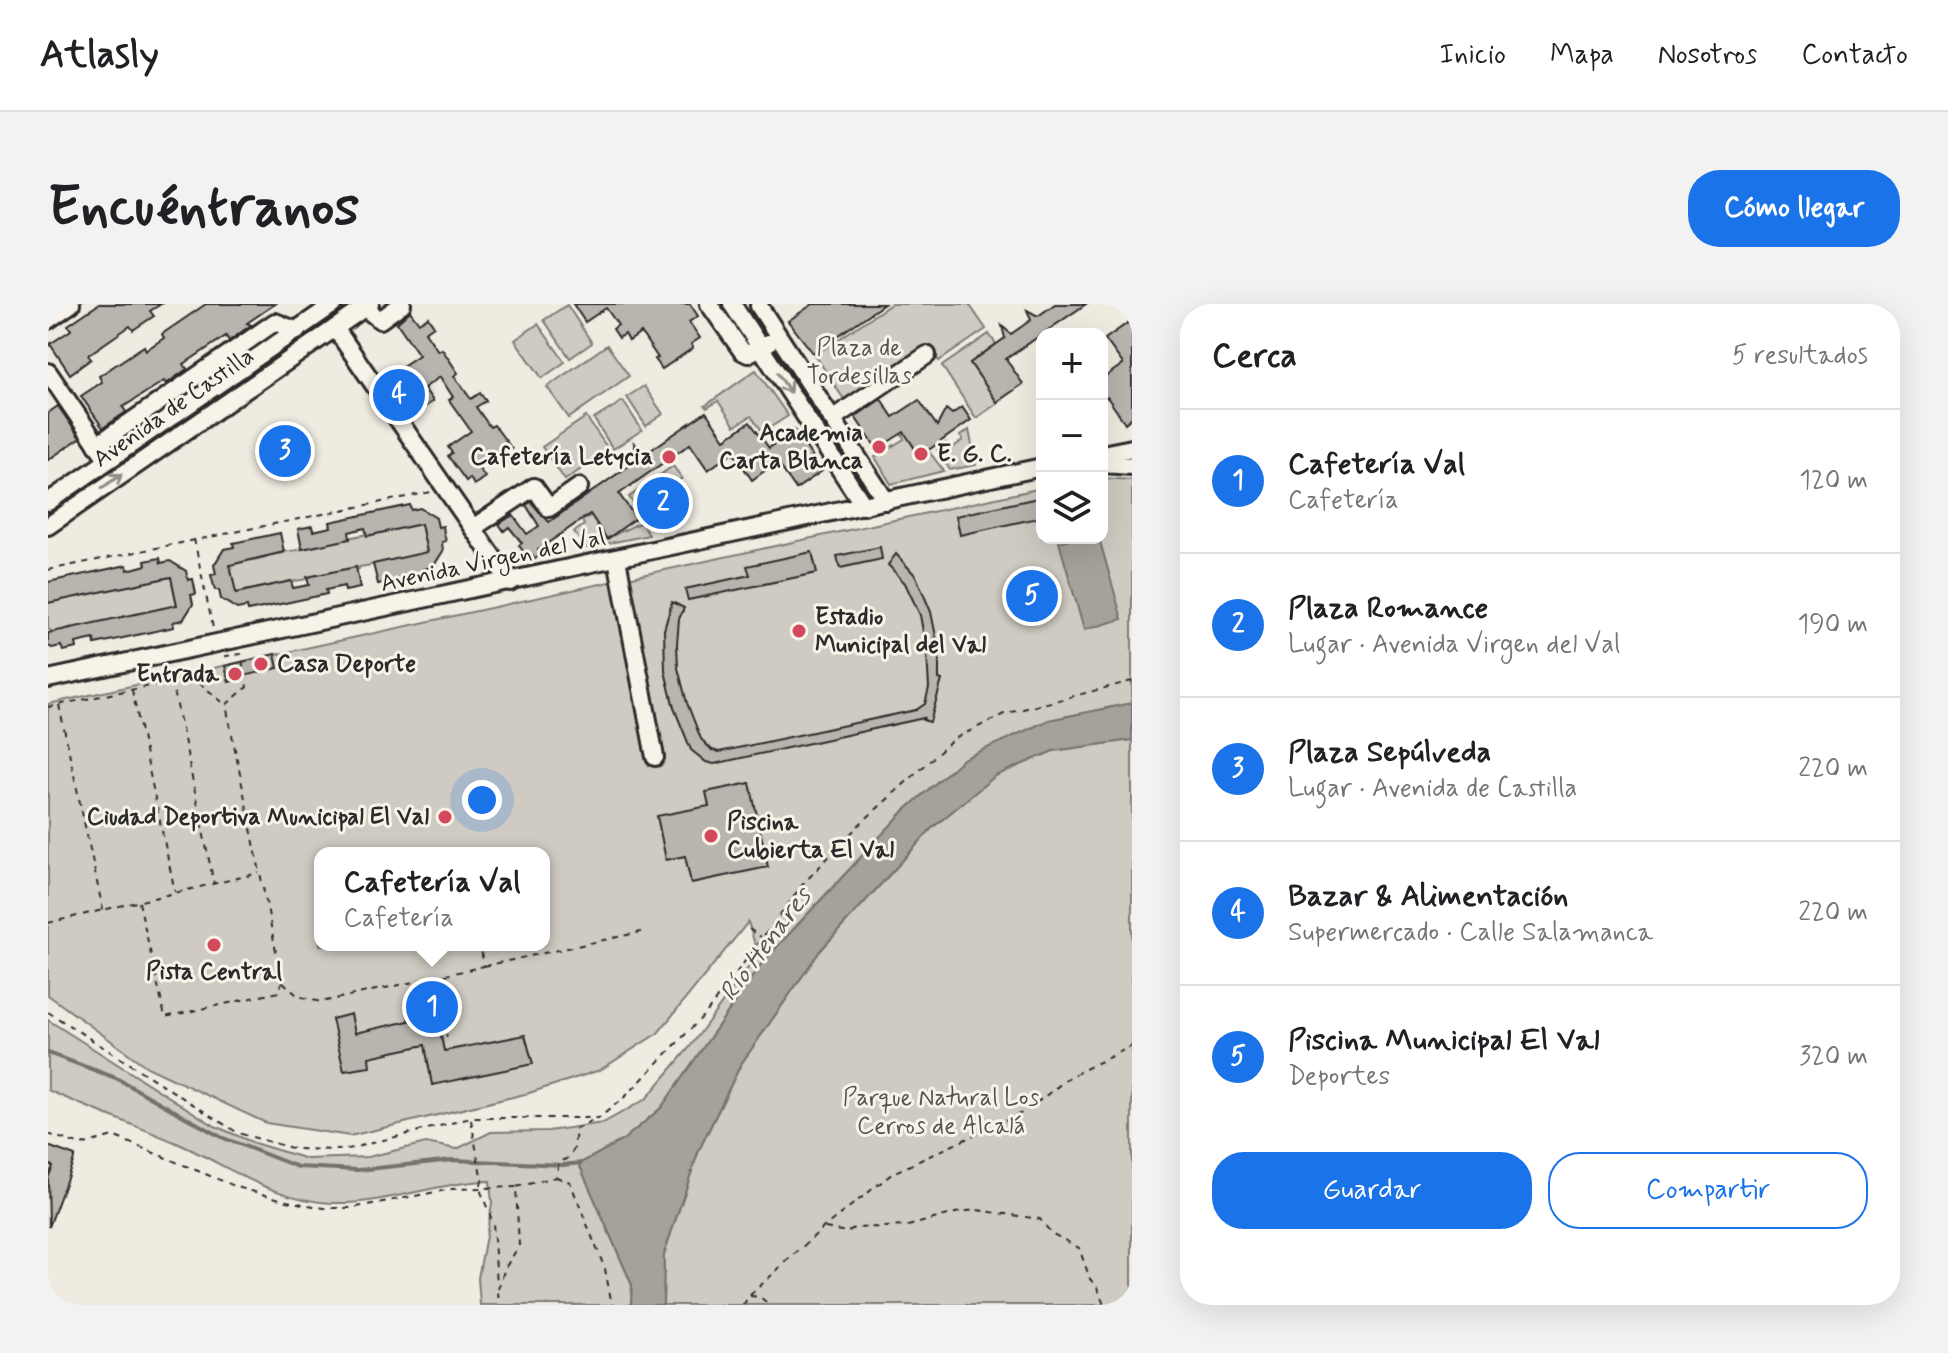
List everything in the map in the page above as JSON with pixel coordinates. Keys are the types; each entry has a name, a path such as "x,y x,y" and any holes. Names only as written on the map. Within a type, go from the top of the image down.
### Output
{"street":[{"path":"48,320 71,304"},
{"path":"367,306 380,320 402,304"},
{"path":"709,304 742,351 748,354 779,336"},
{"path":"864,506 736,311 760,305 886,501"},
{"name":"Avenida de Castilla","path":"48,526 367,306"},
{"name":"Avenida de Castilla","path":"323,309 320,327 334,328"},
{"name":"Avenida de Castilla","path":"48,502 297,331 323,309"},
{"path":"97,445 275,322 297,331"},
{"path":"334,328 510,582"},
{"path":"832,419 927,355"},
{"path":"51,383 108,460"},
{"path":"1108,453 1132,448"},
{"path":"1108,464 1132,466"},
{"name":"Avenida Virgen del Val","path":"48,679 1036,468"},
{"path":"473,528 534,487 549,508 579,487"},
{"path":"617,559 655,757"}],"path":[{"path":"48,570 445,488"},
{"path":"194,539 219,659 241,654 247,687 226,705"},
{"path":"48,707 192,677 226,705 282,981 279,992 165,1017 139,902"},
{"path":"172,681 214,884"},
{"path":"556,1177 559,1162 567,1159 574,1149 576,1129 599,1118 627,1095 706,1013 803,884 860,824 954,739 1004,714 1132,681"},
{"path":"132,690 175,893"},
{"path":"59,705 103,910"},
{"path":"48,923 260,873"},
{"path":"749,929 763,938"},
{"path":"282,981 298,996 321,1002 641,932"},
{"path":"481,951 484,966"},
{"path":"432,978 447,1037"},
{"path":"48,1012 238,1133 295,1149 344,1150 471,1118 599,1118"},
{"path":"743,1305 824,1227 893,1173 1026,1111 1071,1076 1132,1046"},
{"path":"471,1118 482,1181 480,1189 493,1223 499,1305"},
{"path":"48,1134 81,1145 113,1136 237,1187 324,1208 351,1208 452,1189 516,1187 556,1177 570,1182 605,1269 612,1305"},
{"path":"498,1289 505,1268 519,1246 516,1187"},
{"path":"824,1227 847,1232 854,1228 908,1226 977,1210 1040,1219 1051,1233 1079,1248 1104,1305"},
{"path":"749,1296 760,1297 770,1305"}],"green space":[{"name":"Plaza de Tordesillas","path":"891,304 969,304 986,329 939,361 928,345 896,366 849,407 815,355"},
{"path":"567,305 592,343 570,358 544,320"},
{"path":"538,324 565,362 542,378 515,340"},
{"path":"989,334 996,344 970,363 998,403 976,418 942,366"},
{"path":"607,345 629,376 569,418 547,387"},
{"path":"756,370 788,416 763,432 751,416 735,426 718,401 707,408 705,406"},
{"path":"644,386 663,414 646,426 627,397"},
{"path":"623,401 642,430 613,449 594,419"},
{"path":"586,417 609,450 565,480 542,447"},
{"path":"911,426 918,435 910,441 919,457 930,453 944,471 891,484 875,457 904,439 902,433"},
{"path":"969,430 976,465 950,470 937,450 946,443 951,449 963,440 960,436"},
{"path":"673,466 682,478 638,509 629,497"},
{"name":"Ciudad Deportiva Municipal El Val","path":"1108,478 1132,480 1132,703 1049,720 963,759 904,811 762,963 661,1108 623,1140 579,1164 632,1285 631,1305 480,1305 478,1278 492,1204 490,1181 352,1203 311,1201 290,1196 252,1181 179,1144 48,1090 48,1020 215,1126 254,1143 307,1159 368,1157 426,1143 457,1149 491,1132 548,1131 603,1123 646,1099 689,1048 758,954 748,922 658,1033 600,1070 529,1093 350,1136 266,1123 147,1067 48,995 48,704 1036,489 1036,544 1108,544"},
{"path":"597,512 606,518 596,525 606,539 641,522 649,535 585,548 574,532 584,525 582,521"},
{"path":"421,524 427,552 240,594 233,590 230,565 316,544"},
{"path":"171,577 177,605 55,633 48,629 48,601"},
{"name":"Parque Natural Los Cerros de Alcalá","path":"1132,740 1132,1305 663,1305 664,1254 699,1150 741,1064 820,951 932,828 995,776 1053,751"}],"shaded area":[{"path":"1060,544 1101,544 1122,619 1084,630"},
{"path":"1132,703 1132,740 1053,751 995,776 932,828 820,951 741,1064 699,1150 664,1254 663,1305 631,1305 632,1285 579,1164 623,1140 661,1108 762,963 904,811 963,759 1049,720"}],"building":[{"path":"99,304 161,304 150,311 154,316 133,330 130,326 88,355 91,359 70,374 50,344 71,330 68,325"},
{"path":"206,304 275,304 247,323 251,325 229,341 226,336 184,364 187,369 166,384 164,381 123,407 126,412 103,428 81,396 102,382 99,376 144,346 146,350 164,338 162,334"},
{"path":"573,304 690,304 698,316 689,322 700,338 691,344 693,348 662,369 641,333 629,341 625,334 619,338 613,329 618,325 606,308 585,322"},
{"path":"813,304 884,304 813,353 788,321"},
{"path":"1055,304 1086,304 1051,328 1036,328 1036,338 1006,359 1023,384 997,402 970,363 1005,338 1002,326 1011,334 1031,320 1027,310 1038,316"},
{"path":"410,311 419,323 428,317 434,326 425,332 438,351 442,349 458,373 454,376 471,399 480,393 486,401 476,407 512,449 508,452 512,459 501,466 493,454 476,465 485,477 474,485 470,478 466,481 448,456 452,453 448,447 471,431 449,400 453,397 440,377 424,388 433,401 422,409 417,402 414,404 397,380 400,378 395,371 419,355 397,323"},
{"path":"1132,320 1132,417 1125,423 1108,398 1108,375 1123,364 1108,343 1108,337"},
{"path":"881,399 893,417 919,400 937,426 946,409 952,414 962,407 971,420 920,456 904,432 877,449 855,417"},
{"path":"58,406 80,438 48,460 48,413"},
{"path":"706,412 725,439 750,422 769,448 794,430 822,471 796,489 777,462 752,480 733,452 708,470 690,444 619,494 636,518 607,539 590,514 538,550 541,554 535,559 532,555 527,558 519,545 522,543 509,527 504,531 499,524 513,515 527,534 539,526 526,505 531,502 549,522 637,460 634,443 645,454"},
{"path":"1036,498 1036,518 960,535 956,516"},
{"path":"410,505 411,510 420,508 436,518 438,527 443,526 446,541 442,542 443,551 433,567 423,569 424,574 378,584 373,564 427,552 421,524 367,536 365,528 349,532 350,539 302,549 298,529 312,526 313,531 331,527 330,522"},
{"path":"280,533 284,552 230,565 236,593 291,581 293,588 309,585 307,577 356,567 360,588 345,591 344,586 326,590 327,594 248,611 247,607 237,609 221,599 211,575 216,574 214,565 224,549 234,547 233,543"},
{"path":"880,547 882,559 840,568 837,556"},
{"path":"812,552 817,573 688,600 685,589 750,575 747,566"},
{"path":"896,554 916,576 931,612 939,651 939,679 942,680 930,722 924,718 714,764 706,762 691,750 674,708 665,671 664,630 672,602 684,608 679,619 677,644 678,668 687,703 701,739 712,750 719,752 916,710 925,704 929,688 920,615 905,583 888,565"},
{"path":"160,558 161,563 170,561 186,571 188,580 193,579 196,594 191,595 193,604 183,620 173,622 174,627 95,644 94,639 76,643 77,648 63,651 61,646 48,646 48,633 177,605 171,577 48,603 48,582 127,565 128,570 146,565 145,561"},
{"name":"Casa Deporte","path":"275,654 278,668 229,682 225,666"},
{"name":"Piscina Cubierta El Val","path":"750,783 768,867 691,883 685,856 666,860 657,816 709,806 706,792"},
{"path":"435,1006 444,1051 525,1035 533,1064 432,1085 425,1045 369,1057 370,1067 344,1071 332,1019 351,1014 355,1033 409,1021 408,1011"},
{"path":"48,1146 75,1156 49,1227 48,1178 53,1166 48,1164"}],"waterway":[{"path":"48,1053 116,1078 221,1137 298,1167 358,1170 453,1160 563,1165 581,1163"}],"place":[{"name":"Bazar & Alimentación","path":"399,395"},
{"name":"Academia Carta Blanca","path":"879,447"},
{"name":"Plaza Sepúlveda","path":"285,451"},
{"name":"E. G. C.","path":"921,454"},
{"name":"Cafetería Letycia","path":"669,457"},
{"name":"Plaza Romance","path":"663,503"},
{"name":"Piscina Municipal El Val","path":"1032,596"},
{"name":"Estadio Municipal del Val","path":"799,631"},
{"name":"Casa Deporte","path":"261,664"},
{"name":"Entrada","path":"235,674"},
{"name":"Ciudad Deportiva Municipal El Val","path":"445,817"},
{"name":"Piscina Cubierta El Val","path":"711,836"},
{"name":"Pista Central","path":"214,945"},
{"name":"Cafetería Val","path":"432,1007"}],"water label":[{"name":"Río Henares","path":"766,945"}]}
